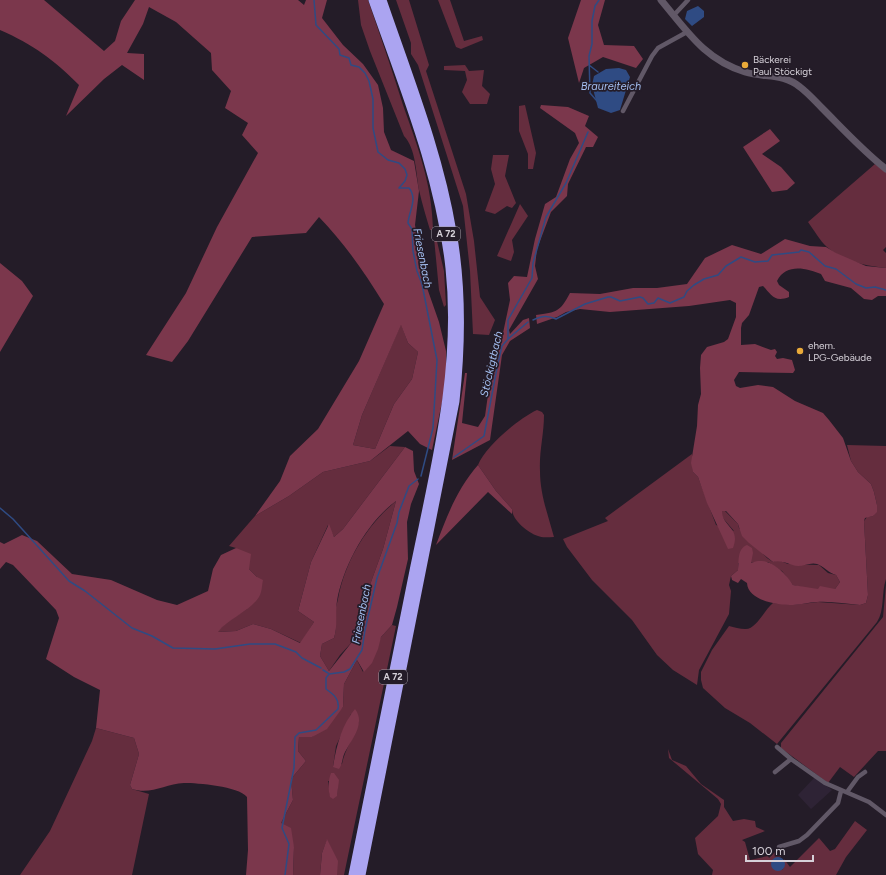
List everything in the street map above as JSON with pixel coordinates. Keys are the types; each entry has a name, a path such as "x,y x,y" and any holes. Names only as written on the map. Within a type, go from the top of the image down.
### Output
{"highway":[{"name":"A 72","path":"373,0 416,122 437,192 449,262 452,306 450,374 437,479"},
{"name":"A 72","path":"361,875 434,494 455,401 460,315 457,270 444,189 382,0"},
{"name":"A 72","path":"353,875 434,494"}],"street":[{"path":"661,0 702,48 743,72 761,76 786,78 800,87 861,148 886,169"},
{"path":"674,15 688,0"},
{"path":"623,111 652,56 658,48 687,32"},
{"path":"777,746 791,759 825,783 869,802 886,815"},
{"path":"775,772 791,759"},
{"path":"847,792 858,776 865,772"},
{"path":"779,847 799,841 807,835 838,803 841,791"}],"shaded area":[{"path":"0,0 44,0 104,51 115,41 121,21 135,0 298,0 304,5 306,0 327,0 322,18 343,45 363,64 378,85 383,108 384,132 391,150 414,161 419,191 415,225 426,285 439,322 446,351 446,383 432,450 420,444 408,431 370,461 323,472 289,496 255,516 280,481 290,456 318,429 359,361 384,304 354,259 319,217 306,233 252,237 188,341 172,362 146,355 186,293 217,227 258,153 242,135 248,123 225,108 231,91 212,70 211,53 176,22 149,7 143,24 127,53 144,54 144,80 122,65 104,79 66,116 79,85 42,53 23,41 0,30","holes":["401,325 408,343 418,352 412,379 394,404 375,449 353,445 362,415"]},
{"path":"358,0 368,0 419,151 430,197 433,230 430,230 423,205 411,148 404,136 361,25"},
{"path":"396,0 409,0 429,65 426,71 466,194 474,241 480,297 495,320 489,335 473,334 470,271 463,206 418,65 411,54 411,43"},
{"path":"438,0 450,0 464,41 482,36 483,40 461,49 456,47"},
{"path":"581,0 605,0 598,25 604,45 634,46 643,59 636,68 603,57 584,68 579,83 568,38"},
{"path":"465,65 469,71 484,70 482,86 490,94 487,104 470,104 462,92 467,80 465,71 444,70 444,66"},
{"path":"525,105 536,153 533,169 528,169 528,154 519,131 519,106"},
{"path":"541,105 568,107 589,116 585,126 598,137 593,147 586,147 568,184 567,196 551,212 537,249 535,266 538,279 509,330 510,334 523,320 529,318 530,328 510,341 502,355 490,440 452,460 465,373 467,373 462,423 478,427 485,416 495,345 503,333 510,300 508,283 514,276 527,277 535,239 545,204 556,197 570,159 579,143 575,133 540,108"},
{"path":"770,129 780,141 762,154 781,167 795,183 787,190 772,192 743,147"},
{"path":"493,155 509,155 505,176 516,203 512,208 507,206 495,214 485,211 495,184 491,169"},
{"path":"875,164 886,172 886,247 883,250 886,253 886,268 863,264 847,259 833,252 819,239 808,222"},
{"path":"520,204 528,216 512,240 514,252 511,261 497,256"},
{"path":"436,237 444,271 446,305 444,307 439,290 434,238"},
{"path":"785,239 810,246 826,247 866,266 886,268 886,296 878,296 872,300 864,299 851,288 825,281 821,274 797,268 786,271 777,281 779,285 789,292 789,297 780,299 773,297 763,286 759,287 749,315 742,323 741,345 755,344 771,350 775,349 777,352 775,356 777,359 783,358 792,360 795,370 793,373 739,372 734,380 736,386 740,388 758,385 773,387 795,401 823,413 843,438 851,461 858,472 871,484 877,505 877,512 873,516 865,518 864,521 868,595 866,603 860,605 828,602 814,602 799,605 772,603 752,594 747,583 741,579 738,583 732,580 731,576 738,570 740,552 747,545 752,548 753,553 751,563 764,561 770,563 781,570 793,585 818,589 820,586 835,589 840,582 836,575 817,564 812,563 798,566 776,561 773,562 742,536 738,524 726,511 722,511 725,521 735,536 733,548 728,549 707,503 698,477 693,472 691,463 697,426 698,405 701,394 701,355 707,347 724,342 728,339 736,317 736,303 730,300 689,306 610,312 580,309 566,312 537,324 536,315 557,310 570,293 600,294 633,288 657,288 687,284 705,258 732,245 761,254"},
{"path":"0,263 22,281 33,296 0,352"},
{"path":"401,324 408,343 418,352 412,379 394,404 375,449 353,445 362,415"},
{"path":"537,410 542,412 544,415 540,457 541,488 554,537 540,537 521,526 512,509 496,491 478,465 488,450 503,434 529,414"},
{"path":"847,445 886,446 886,579 881,612 877,622 777,744 750,723 725,708 703,688 701,672 712,650 729,626 743,629 753,626 773,603 793,605 818,602 860,605 866,603 868,595 864,521 867,517 873,516 877,505 871,484 858,472 851,461"},
{"path":"390,446 405,447 343,529 334,537 328,525 311,562 298,611 314,622 301,643 271,629 253,624 236,631 217,632 228,621 247,609 257,577 249,569 236,548 229,546 255,516 289,496 323,472 370,461"},
{"path":"405,447 413,451 414,471 419,484 411,504 407,522 408,559 392,625 381,637 372,663 364,672 357,660 344,684 343,707 327,729 312,737 299,737 298,751 306,761 291,779 293,800 281,823 291,828 294,847 293,875 246,875 248,850 247,797 242,793 227,788 184,783 145,791 132,789 130,785 139,754 134,738 96,728 100,690 74,677 46,659 59,618 56,610 13,565 6,562 0,569 0,542 4,544 22,535 37,541 72,574 111,580 157,600 177,605 208,591 213,569 221,555 236,548 251,554 249,569 257,577 263,580 261,592 257,600 247,610 228,622 218,632 236,631 253,624 271,629 300,643 314,622 298,611 311,562 329,524 334,537 343,529","holes":["396,501 383,549 352,642 329,671 320,656 322,644 334,638 336,629 337,601 345,574 366,533 385,510"]},
{"path":"692,454 693,472 698,477 716,525 734,531 722,517 721,511 725,511 767,558 773,562 778,560 788,564 819,565 828,573 836,575 840,582 835,589 814,590 793,585 782,571 768,562 738,563 738,570 731,576 729,585 731,591 729,614 699,670 697,685 673,670 657,655 632,620 592,580 567,547 563,539 608,521 605,518"},
{"path":"478,465 496,491 512,509 512,514 488,492 436,545 458,493"},
{"path":"396,501 383,549 352,642 340,655 329,671 320,656 322,644 334,638 335,635 335,610 346,571 367,533 385,511"},
{"path":"886,585 886,751 878,751 854,777 840,767 828,783 781,748 781,743 883,617"},
{"path":"392,625 396,626 344,875 337,875 337,861 327,840 322,853 320,875 293,875 294,847 281,823 293,800 291,779 306,761 298,751 299,737 312,737 343,707 344,684 357,660 363,672 381,637","holes":["351,714 359,721 357,727 345,753 342,764 333,767 336,746","328,781 338,782 337,795 330,795"]},
{"path":"355,709 358,714 359,725 343,756 339,769 333,767 338,744 346,722"},
{"path":"96,728 134,738 139,754 130,785 132,789 149,794 132,875 20,875 50,831 92,741"},
{"path":"668,749 672,760 686,766 701,784 724,800 724,807 733,821 744,819 755,821 756,827 765,831 742,840 745,842 750,860 768,856 769,858 780,847 793,844 779,849 782,870 784,867 784,859 790,867 819,838 830,851 835,849 855,821 867,830 846,857 836,875 712,875 713,870 698,854 695,838 718,816 721,804 718,799 669,758"},
{"path":"331,773 334,773 339,780 337,796 333,799 330,797 329,788"},
{"path":"815,777 832,790 811,809 798,795"},
{"path":"327,839 338,861 337,875 320,875 322,853"}],"water":[{"path":"698,6 704,11 704,17 692,26 685,19 687,11"},
{"name":"Braureiteich","path":"619,68 626,70 630,77 620,110 611,113 598,108 592,85 594,76 606,69"},
{"path":"775,857 781,857 785,861 785,867 781,871 775,871 771,867 771,861"}],"waterway":[{"name":"Friesenbach","path":"314,0 316,25 339,49 340,55 349,58 351,65 359,67 365,73 369,81 373,99 373,128 378,152 388,160 399,163 405,169 407,175 405,181 399,188 409,188 413,196 408,223 412,229 413,251 417,271 422,284 437,360 433,428 421,476"},
{"name":"Stöckigtbach","path":"597,101 590,93 589,56 592,44 592,21 595,6 599,0"},
{"path":"589,65 598,72"},
{"name":"Stöckigtbach","path":"454,457 484,436 502,346 508,339 508,320 532,278 533,263 546,217 566,183 588,132"},
{"path":"533,320 544,316 556,319 585,304 608,297 620,301 640,297 643,298 648,304 654,303 658,298 670,303 684,297 687,291 704,279 718,275 726,266 741,257 755,262 768,261 772,255 799,252 801,250 809,252 825,266 836,269 856,284 866,288 875,287 886,290"},
{"path":"508,339 528,322"},
{"name":"Friesenbach","path":"285,875 289,844 282,828 294,768 295,737 299,733 316,730 338,709 337,700 326,689 326,678 329,674 344,672 350,669 362,650 377,578 409,486 418,479"},
{"path":"0,508 13,519 69,581 85,591 132,628 152,636 173,648 215,649 250,644 275,644 296,652 302,658 321,668"},
{"path":"323,670 328,673"}],"place":[{"name":"Bäckerei Paul Stöckigt","path":"745,65"},
{"name":"ehem. LPG-Gebäude","path":"800,351"}]}
